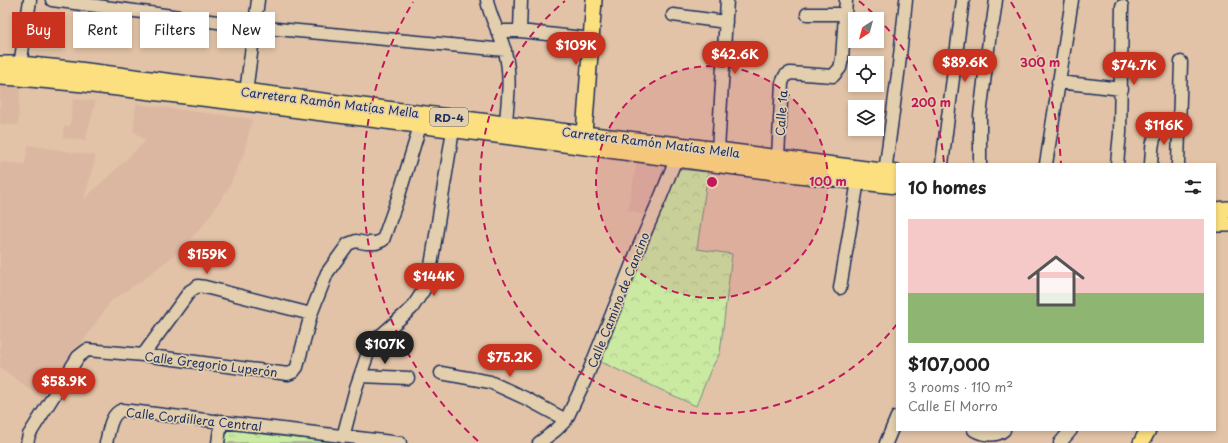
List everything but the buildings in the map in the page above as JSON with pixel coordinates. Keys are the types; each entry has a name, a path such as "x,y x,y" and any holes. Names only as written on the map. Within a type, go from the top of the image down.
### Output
{"main road":[{"path":"584,134 594,0"},
{"name":"Carretera Ramón Matías Mella","path":"0,64 19,71"},
{"name":"Carretera Ramón Matías Mella","path":"0,77 19,71 71,69 420,126 453,130 505,130 584,134 676,152 718,150 891,172"},
{"name":"Carretera Ramón Matías Mella","path":"245,97 676,152 896,186"},
{"path":"1216,210 1228,209"},
{"path":"1216,224 1228,224"}],"street":[{"path":"19,71 30,0"},
{"path":"52,0 217,22"},
{"path":"257,12 258,0"},
{"path":"487,0 489,12 505,50 509,75 505,130"},
{"path":"520,31 521,0"},
{"path":"718,150 727,0"},
{"name":"Calle 1a","path":"778,157 782,83 785,76 790,73 833,76 840,68 842,59 846,0"},
{"path":"891,172 898,74 906,0"},
{"path":"942,163 963,0"},
{"path":"980,163 980,116 990,32 996,0"},
{"path":"1046,163 1072,0"},
{"path":"1116,163 1120,133 1122,89 1122,6"},
{"path":"673,14 726,22"},
{"path":"807,14 845,14"},
{"path":"275,29 505,50"},
{"path":"497,31 520,31 592,39"},
{"path":"245,97 252,48"},
{"path":"1178,163 1181,62"},
{"path":"1058,82 1122,89"},
{"name":"Calle Gregorio Luperón","path":"27,443 29,435 78,357 82,352 88,350 143,355 291,373 296,370 311,314 326,273 348,244 356,242 376,243 383,240 399,195 420,126"},
{"path":"1151,163 1152,143 1156,134 1164,128 1179,126"},
{"path":"342,437 371,344 412,308 425,288 429,278 453,130"},
{"name":"Calle Camino de Cancino","path":"539,443 566,420 587,376 661,196 676,152"},
{"path":"840,288 858,181"},
{"path":"143,355 190,290 198,286 311,314"},
{"path":"441,373 490,382 527,399 566,420"},
{"path":"360,376 408,378"},
{"name":"Calle Cordillera Central","path":"106,443 113,418 117,412 122,410 400,443"},
{"path":"890,441 896,420"},
{"path":"218,443 221,421"},
{"path":"977,431 988,435 1001,433 1003,431"},
{"path":"1060,443 1071,431"}],"shaded area":[{"path":"0,86 20,87 18,125 0,124"},
{"path":"73,99 96,101 85,140 63,138 64,126 70,126"},
{"path":"136,104 252,119 244,153 230,185 200,229 177,253 140,282 111,301 43,399 0,367 0,162 25,164 28,145 96,156 84,199 146,141 133,131"},
{"path":"637,162 666,168 647,216 628,210"}],"green space":[{"path":"678,169 708,172 697,249 732,254 720,353 711,369 696,406 601,362"},
{"path":"226,426 380,443 224,443"}]}
